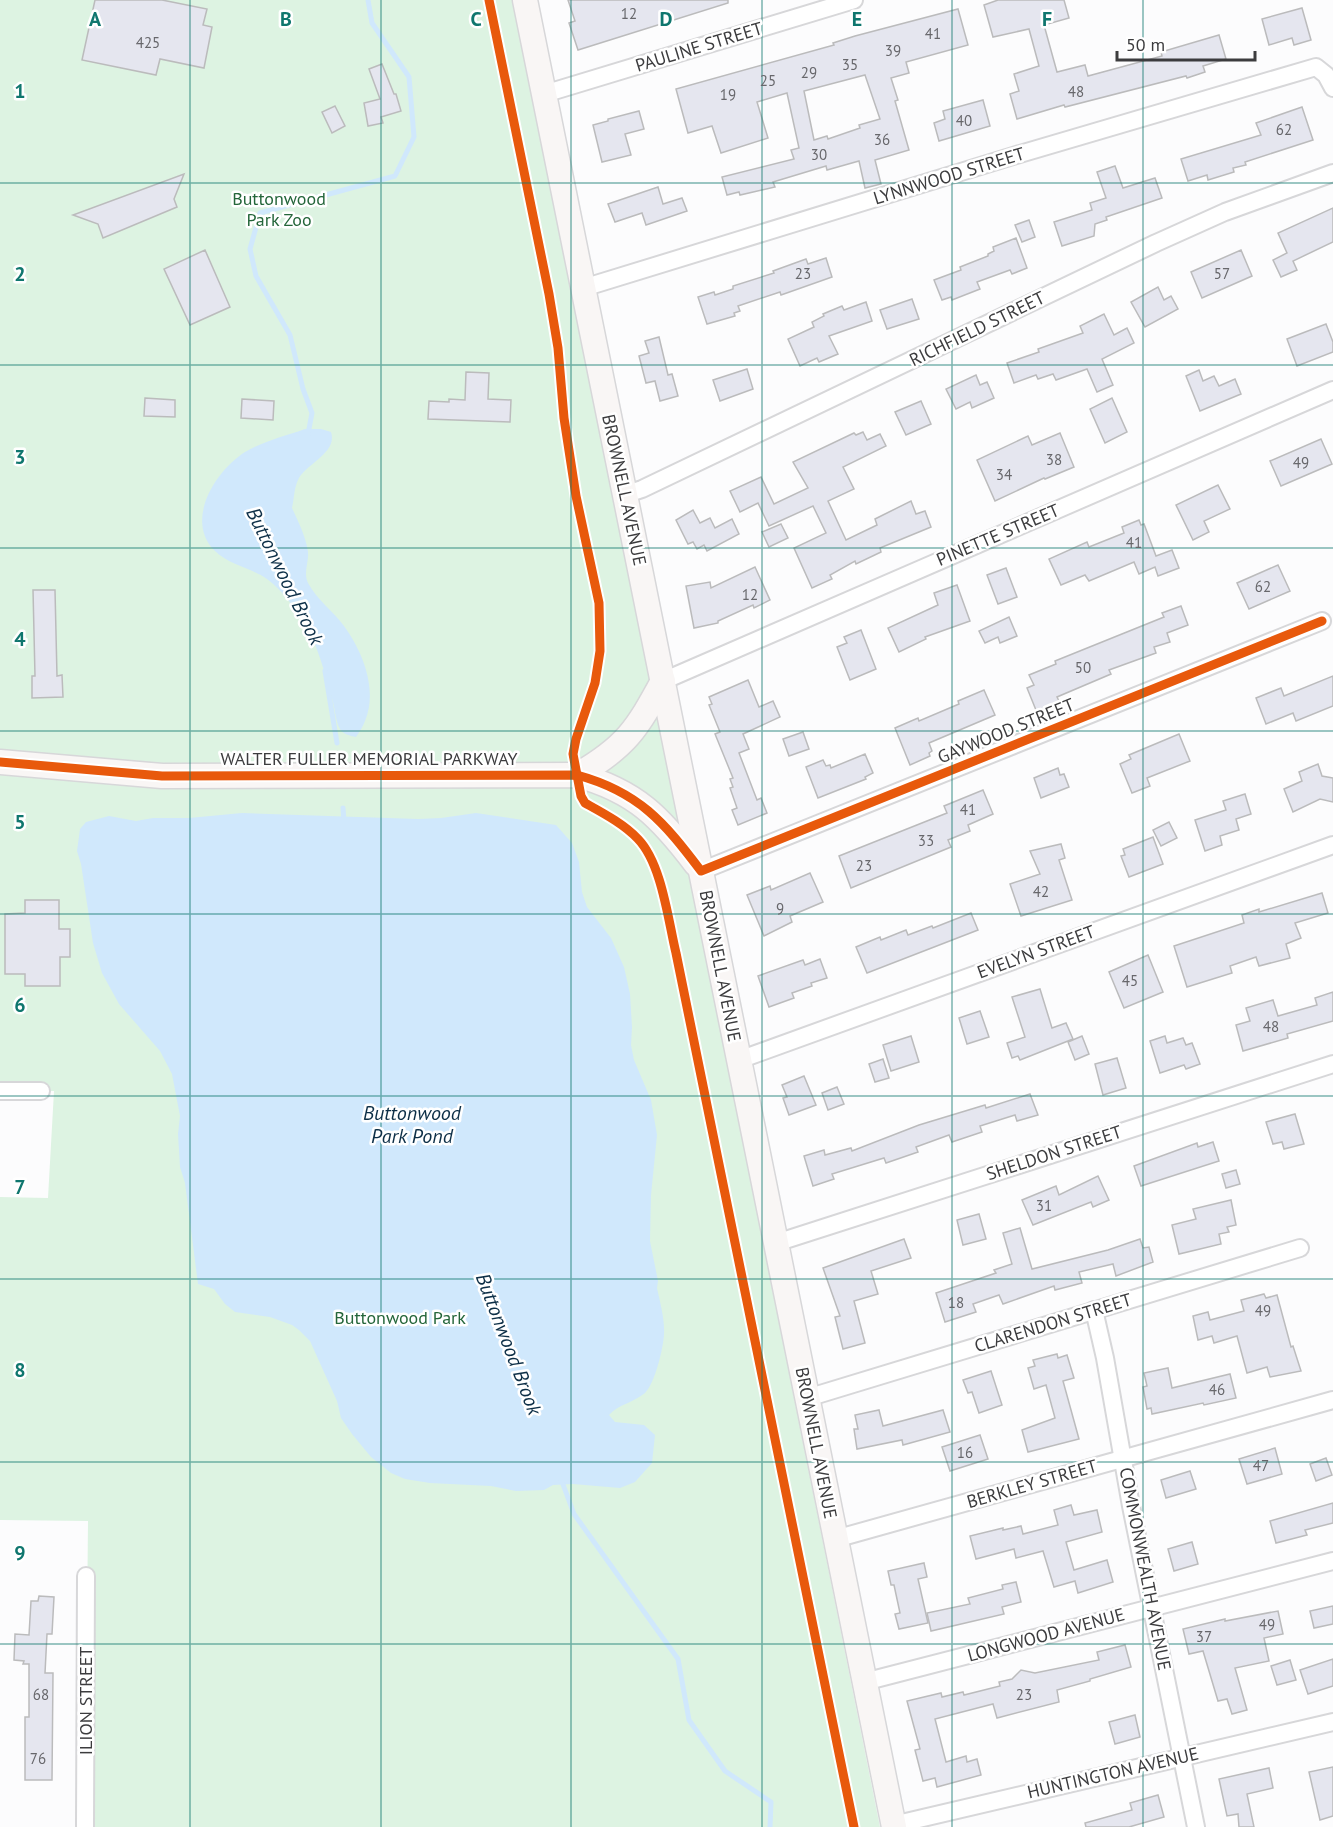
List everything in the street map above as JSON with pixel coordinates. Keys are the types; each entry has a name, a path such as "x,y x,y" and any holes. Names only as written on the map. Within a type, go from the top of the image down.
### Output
{"main road":[{"name":"BROWNELL AVENUE","path":"525,0 893,1826"},
{"path":"577,775 613,753 626,741 663,681"},
{"name":"WALTER FULLER MEMORIAL PARKWAY","path":"0,762 162,776 577,775 608,785 640,803 666,826 701,871"}],"street":[{"name":"PAULINE STREET","path":"544,94 854,0"},
{"name":"LYNNWOOD STREET","path":"583,288 1013,156 1316,67 1326,75 1333,88"},
{"name":"RICHFIELD STREET","path":"624,495 642,489 873,380 1166,238 1225,212 1333,173"},
{"name":"PINETTE STREET","path":"663,681 1333,390"},
{"name":"GAYWOOD STREET","path":"701,871 1322,621"},
{"name":"EVELYN STREET","path":"739,1060 1333,845"},
{"name":"SHELDON STREET","path":"776,1242 1333,1064"},
{"path":"0,1091 41,1091"},
{"name":"CLARENDON STREET","path":"807,1398 1300,1248"},
{"name":"COMMONWEALTH AVENUE","path":"1094,1310 1196,1827"},
{"name":"BERKLEY STREET","path":"835,1539 1333,1400"},
{"name":"LONGWOOD AVENUE","path":"864,1682 1333,1561"},
{"name":"ILION STREET","path":"85,1827 86,1576"},
{"name":"HUNTINGTON AVENUE","path":"893,1826 1333,1722"}],"green space":[{"name":"Buttonwood Park","path":"0,0 514,0 880,1827 85,1827 88,1521 0,1520 0,1197 48,1198 54,1091 0,1091"}],"water":[{"path":"305,429 321,429 331,432 332,439 330,446 298,480 292,508 307,546 308,583 351,636 366,672 369,684 369,709 356,737 340,729 315,645 292,606 267,579 227,560 215,551 206,539 202,526 207,497 223,471 234,460 260,444"},
{"name":"Buttonwood Park Pond","path":"242,813 418,819 476,813 556,825 572,843 579,862 582,892 587,907 611,938 624,967 630,994 631,1045 634,1060 651,1100 657,1135 651,1195 650,1241 663,1317 663,1341 658,1366 649,1388 645,1393 617,1408 609,1415 615,1422 644,1425 655,1435 652,1463 635,1482 620,1488 573,1484 553,1485 544,1490 516,1491 491,1486 430,1483 405,1479 391,1473 371,1457 341,1418 337,1401 310,1341 299,1330 270,1317 235,1312 225,1304 214,1289 198,1284 185,1183 180,1167 178,1134 180,1116 172,1074 160,1051 119,1004 102,973 93,943 77,851 80,829 86,822 109,816 136,821"}],"building":[{"path":"95,0 162,0 207,9 203,25 212,27 204,68 160,59 156,75 82,60"},
{"path":"568,0 728,0 728,3 578,50 569,23 575,21"},
{"path":"998,0 1064,0 1069,18 1044,25 1057,72 1085,65 1088,76 1162,56 1161,52 1219,35 1226,59 1203,66 1205,72 1187,78 1186,76 1065,107 1064,105 1017,119 1010,94 1019,91 1014,74 1039,66 1029,29 993,37 984,5"},
{"path":"1302,8 1311,40 1294,45 1292,38 1269,45 1262,19"},
{"path":"958,9 968,45 906,62 909,73 891,78 909,150 875,160 881,184 865,188 859,161 827,170 826,166 773,182 775,187 740,195 739,192 727,195 722,177 794,159 791,150 799,148 787,93 757,102 768,138 721,153 712,126 688,133 676,89 834,45 833,43","holes":["865,75 880,119 859,125 860,128 828,139 827,136 814,140 804,91"]},
{"path":"382,64 401,111 381,117 383,123 368,126 364,103 380,99 369,69"},
{"path":"983,100 990,126 939,141 934,123 945,119 943,111"},
{"path":"335,106 345,126 332,133 322,112"},
{"path":"1302,107 1313,140 1245,162 1246,165 1233,168 1234,172 1208,180 1207,175 1188,181 1181,159 1261,135 1256,123"},
{"path":"639,111 644,129 625,134 631,155 602,162 593,125"},
{"path":"1115,166 1123,188 1155,178 1162,198 1106,217 1107,220 1095,224 1094,236 1062,246 1054,222 1092,210 1090,203 1106,198 1097,172"},
{"path":"184,174 174,199 177,207 103,238 98,224 73,215"},
{"path":"658,187 663,204 682,198 687,211 646,225 642,213 615,222 608,204"},
{"path":"1333,208 1333,242 1293,261 1297,270 1281,277 1273,260 1287,253 1278,233"},
{"path":"1029,220 1035,237 1022,242 1015,225"},
{"path":"1016,238 1027,268 1012,274 1010,270 977,282 980,289 952,300 951,297 942,300 934,280 961,270 960,267 988,256 994,251 993,247"},
{"path":"205,250 230,307 190,325 164,269"},
{"path":"1241,250 1252,276 1202,298 1191,272"},
{"path":"826,258 832,277 781,295 780,292 738,306 740,311 734,313 735,316 707,324 698,297 714,292 715,295 733,289 733,286 774,273 773,271 806,259 808,264"},
{"path":"1158,287 1164,300 1171,296 1178,309 1145,327 1131,302"},
{"path":"912,299 919,319 887,329 880,310"},
{"path":"866,302 872,321 829,336 838,354 819,362 817,358 800,366 788,339 814,327 812,322 824,316 823,314 842,306 844,310"},
{"path":"1104,314 1114,335 1127,328 1134,343 1102,359 1113,385 1097,392 1087,369 1056,380 1053,374 1038,379 1036,375 1014,383 1007,363 1083,333 1080,326"},
{"path":"1326,324 1333,342 1333,352 1297,366 1287,339"},
{"path":"659,337 668,375 672,374 678,396 660,401 655,381 646,383 639,356 649,353 645,341"},
{"path":"747,369 753,389 720,401 713,380"},
{"path":"1199,370 1203,381 1214,376 1219,386 1235,379 1241,394 1200,411 1186,376"},
{"path":"466,372 489,373 488,399 511,400 510,422 428,419 429,401 465,400"},
{"path":"976,375 980,385 987,382 994,398 972,408 970,402 956,409 946,389"},
{"path":"145,398 175,400 175,417 144,416"},
{"path":"1112,398 1127,432 1105,443 1090,409"},
{"path":"242,399 274,401 273,420 241,418"},
{"path":"921,401 931,424 906,435 895,412"},
{"path":"863,432 867,440 880,434 886,446 843,467 854,489 828,501 846,540 877,525 875,519 911,501 916,514 925,511 931,527 880,548 881,552 856,564 855,561 830,575 832,579 812,588 794,548 826,533 813,506 769,526 758,503 740,512 730,491 761,477 774,504 808,488 793,462 854,433 856,435"},
{"path":"1060,433 1074,467 995,501 977,460 1028,436 1032,445"},
{"path":"1321,439 1332,464 1281,486 1270,461"},
{"path":"1218,485 1230,509 1204,521 1209,532 1193,540 1176,505"},
{"path":"693,510 700,523 710,518 715,528 732,519 739,534 707,551 704,545 697,549 693,542 688,544 676,520"},
{"path":"1139,520 1141,525 1144,524 1156,556 1172,550 1179,568 1158,576 1155,567 1139,574 1134,562 1089,581 1085,575 1061,585 1049,559 1087,542 1089,547 1124,533 1122,527"},
{"path":"781,524 788,538 769,547 762,532"},
{"path":"1278,565 1290,591 1249,609 1237,583"},
{"path":"755,567 770,600 754,608 753,605 718,623 694,628 686,586 710,582 711,588"},
{"path":"1006,568 1017,597 998,604 987,575"},
{"path":"957,585 970,621 925,637 926,639 899,652 888,628 938,605 934,593"},
{"path":"33,590 55,590 57,676 62,675 63,697 32,698 32,676 35,676"},
{"path":"1181,606 1188,625 1167,633 1170,642 1154,647 1156,653 1109,670 1111,674 1057,697 1060,703 1055,705 1056,708 1038,715 1027,688 1034,685 1029,675 1056,664 1055,661 1164,617 1162,613"},
{"path":"1009,617 1017,636 1000,643 998,637 985,643 979,631"},
{"path":"861,630 876,669 850,680 837,647 847,643 844,637"},
{"path":"1333,676 1333,706 1296,721 1293,713 1266,724 1256,698 1281,688 1284,696"},
{"path":"748,680 759,707 773,701 780,717 743,734 749,749 739,753 757,800 761,798 767,813 738,825 732,810 737,808 730,788 733,787 730,779 733,778 715,734 720,732 709,705 712,704 709,697"},
{"path":"984,690 995,715 929,743 932,751 929,753 930,756 910,765 895,728 918,718 919,721 959,704 958,701"},
{"path":"803,732 809,749 789,756 783,739"},
{"path":"1179,734 1190,761 1147,778 1150,786 1132,793 1120,764 1131,759 1129,755"},
{"path":"865,754 873,773 865,777 866,779 818,798 806,767 823,760 826,766 830,765 831,768"},
{"path":"1318,764 1322,776 1333,778 1333,802 1320,799 1293,812 1284,789 1302,781 1299,772"},
{"path":"1058,768 1060,775 1064,774 1069,787 1041,798 1034,778"},
{"path":"983,790 993,814 968,825 970,831 948,840 951,847 851,888 839,856 947,813 944,806"},
{"path":"1245,794 1251,814 1236,819 1239,830 1220,836 1222,845 1205,851 1195,820 1226,810 1223,801"},
{"path":"1169,822 1177,838 1161,846 1153,830"},
{"path":"1153,837 1163,864 1129,877 1121,856 1125,855 1123,849"},
{"path":"1061,844 1065,858 1059,860 1072,900 1021,916 1010,884 1040,874 1030,851"},
{"path":"810,873 823,902 790,916 792,922 764,936 747,895 770,886 771,890"},
{"path":"1322,893 1328,913 1295,923 1301,938 1286,944 1290,958 1259,966 1256,957 1230,966 1232,973 1187,987 1174,946 1244,923 1242,915"},
{"path":"25,900 59,900 59,929 70,929 70,957 60,957 60,986 25,986 25,974 5,974 5,914 25,913"},
{"path":"971,913 978,930 867,973 856,947 906,930 908,935 932,926 933,928"},
{"path":"1148,955 1163,992 1124,1008 1109,972"},
{"path":"820,959 827,978 792,993 794,998 769,1007 758,976 803,960 805,965"},
{"path":"1040,989 1052,1028 1066,1023 1073,1039 1020,1060 1018,1056 1012,1058 1007,1043 1025,1037 1012,997"},
{"path":"1333,992 1333,1021 1287,1034 1288,1038 1243,1051 1236,1025 1250,1021 1246,1008 1273,1000 1278,1016 1317,1005 1315,998"},
{"path":"980,1011 989,1037 967,1044 959,1018"},
{"path":"911,1036 919,1062 891,1071 883,1045"},
{"path":"1082,1036 1089,1054 1075,1060 1068,1042"},
{"path":"1165,1036 1167,1043 1183,1038 1186,1045 1192,1043 1200,1064 1186,1069 1184,1065 1160,1073 1150,1041"},
{"path":"1117,1058 1126,1088 1103,1095 1095,1064"},
{"path":"883,1059 889,1078 875,1082 869,1064"},
{"path":"804,1076 816,1105 789,1115 783,1098 787,1097 782,1085"},
{"path":"837,1087 844,1104 828,1110 822,1093"},
{"path":"1030,1094 1038,1115 1017,1121 1015,1115 980,1126 982,1132 952,1142 949,1135 916,1147 918,1152 886,1163 884,1158 832,1174 834,1179 813,1186 804,1156 824,1150 825,1155 851,1148 852,1151 919,1125"},
{"path":"1295,1114 1304,1144 1284,1149 1282,1142 1273,1144 1266,1122"},
{"path":"1213,1142 1219,1161 1141,1186 1134,1166 1197,1143 1198,1147"},
{"path":"1236,1170 1240,1184 1226,1188 1222,1174"},
{"path":"1098,1176 1109,1200 1093,1207 1091,1202 1033,1225 1022,1200 1056,1186 1059,1195"},
{"path":"1231,1200 1236,1225 1227,1227 1229,1232 1219,1234 1221,1244 1179,1254 1172,1225 1196,1219 1193,1209"},
{"path":"979,1214 986,1239 963,1245 957,1220"},
{"path":"1020,1228 1032,1269 1108,1250 1140,1239 1143,1248 1149,1247 1153,1262 1116,1276 1113,1264 1079,1272 1082,1283 1055,1290 1054,1286 1003,1304 999,1295 973,1304 976,1312 945,1322 936,1293 996,1273 994,1270 1012,1264 1003,1233"},
{"path":"904,1239 911,1258 871,1271 878,1294 854,1301 865,1343 843,1349 835,1317 840,1316 823,1268"},
{"path":"1264,1294 1266,1298 1277,1295 1291,1347 1293,1346 1301,1371 1270,1377 1267,1367 1247,1373 1237,1336 1214,1343 1212,1336 1198,1340 1193,1316 1208,1312 1210,1320 1244,1311 1241,1300"},
{"path":"1057,1354 1058,1358 1067,1355 1074,1378 1063,1381 1079,1439 1028,1452 1022,1430 1055,1418 1046,1385 1034,1389 1028,1368 1035,1366 1033,1360"},
{"path":"1168,1368 1172,1388 1230,1374 1236,1398 1152,1414 1151,1408 1147,1409 1143,1387 1147,1386 1144,1373"},
{"path":"991,1371 1002,1405 979,1413 972,1392 968,1393 963,1380"},
{"path":"879,1410 883,1426 943,1410 950,1432 903,1445 902,1440 857,1449 854,1429 858,1429 855,1415"},
{"path":"980,1435 988,1459 950,1471 942,1447"},
{"path":"1275,1448 1282,1474 1247,1484 1239,1459"},
{"path":"1326,1458 1332,1475 1316,1481 1310,1464"},
{"path":"1190,1471 1196,1489 1166,1498 1161,1480"},
{"path":"1333,1503 1333,1523 1305,1530 1307,1535 1276,1543 1270,1521"},
{"path":"1071,1505 1074,1515 1097,1510 1102,1532 1066,1542 1074,1570 1107,1560 1113,1582 1078,1593 1075,1581 1054,1587 1043,1551 1016,1558 1014,1549 976,1559 970,1536 1021,1526 1023,1534 1058,1525 1054,1510"},
{"path":"1192,1542 1198,1564 1174,1571 1168,1549"},
{"path":"924,1563 927,1577 918,1579 928,1623 899,1629 895,1614 900,1613 894,1585 891,1585 888,1571"},
{"path":"1016,1582 1021,1602 1002,1607 1004,1614 931,1631 927,1613 970,1604 968,1598 1003,1589 1002,1585"},
{"path":"39,1596 54,1597 52,1634 47,1634 45,1673 53,1673 52,1780 25,1780 25,1717 29,1717 29,1664 14,1660 15,1634 29,1635 31,1601 38,1601"},
{"path":"1333,1606 1333,1624 1314,1628 1310,1611"},
{"path":"1278,1611 1283,1634 1264,1638 1269,1661 1235,1668 1247,1710 1232,1714 1227,1699 1218,1701 1203,1651 1189,1654 1183,1629 1225,1619 1225,1621"},
{"path":"1125,1645 1131,1667 1057,1690 1059,1702 997,1718 993,1704 935,1719 946,1762 966,1756 967,1762 977,1759 981,1775 937,1787 935,1778 923,1781 915,1750 920,1749 907,1701 941,1693 942,1697 963,1692 964,1695 1000,1686 999,1682 1012,1679 1021,1670 1035,1673 1099,1660 1097,1652"},
{"path":"1333,1659 1333,1686 1308,1694 1300,1670"},
{"path":"1290,1660 1296,1680 1277,1685 1271,1666"},
{"path":"1135,1715 1140,1737 1115,1744 1109,1722"},
{"path":"1333,1767 1333,1816 1320,1820 1309,1772"},
{"path":"1269,1768 1273,1788 1247,1794 1254,1827 1239,1827 1238,1814 1227,1816 1219,1779"},
{"path":"1158,1795 1164,1817 1129,1827 1086,1827 1085,1823 1132,1810 1130,1803"}],"waterway":[{"name":"Buttonwood Brook","path":"308,434 312,413 303,389 290,335 256,276 250,249 260,213 395,176 414,137 409,77 372,23 368,0"},
{"name":"Buttonwood Brook","path":"325,671 337,743"},
{"name":"Buttonwood Brook","path":"343,808 344,822"},
{"name":"Buttonwood Brook","path":"561,1479 574,1514 678,1659 689,1720 725,1771 771,1802 770,1827"}],"cycle path":[{"path":"489,0 549,294 576,496 599,603 600,651 595,683 573,754 581,796 585,803 620,824 638,839 653,863 663,893 854,1827"},
{"path":"0,762 162,776 577,775 599,782 634,800 662,824 701,871 1322,621"}],"park label":[{"name":"Buttonwood Park Zoo","path":"279,209"}]}
